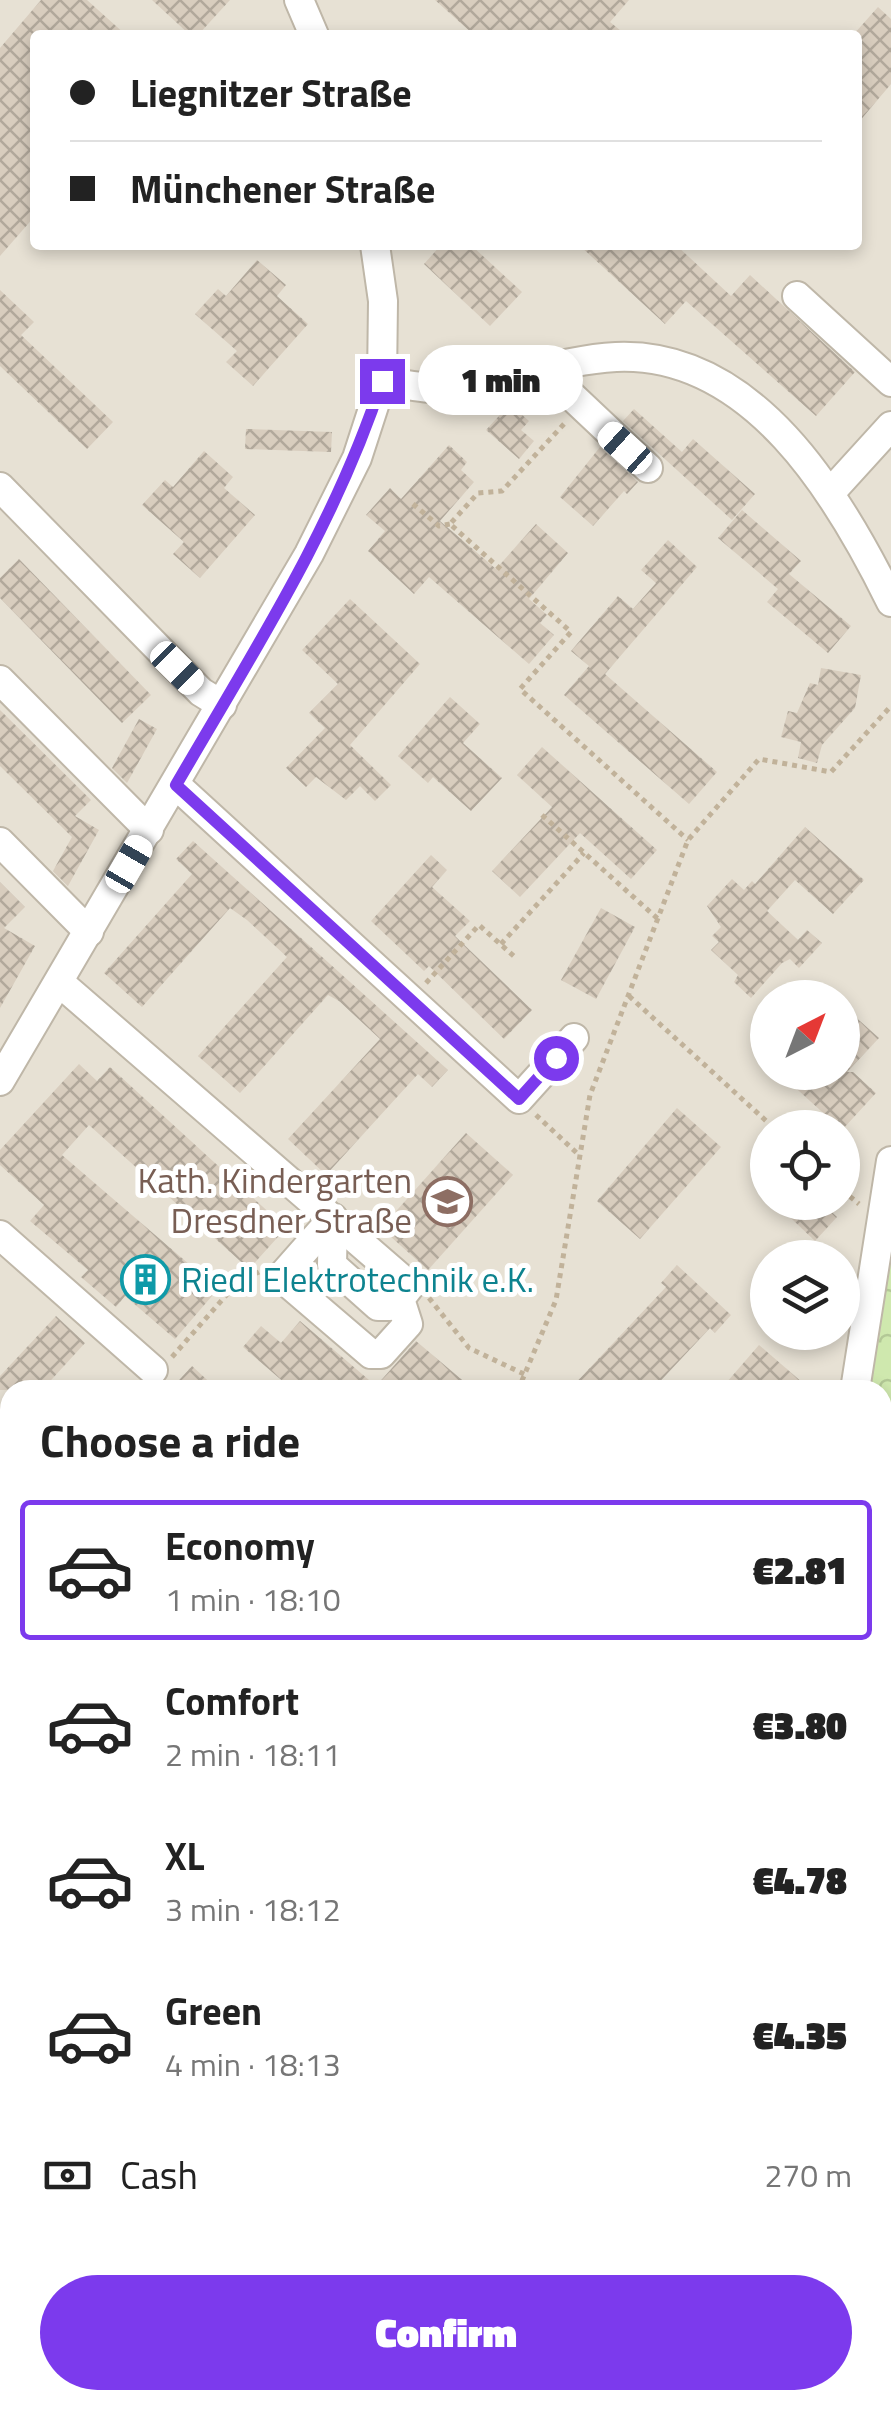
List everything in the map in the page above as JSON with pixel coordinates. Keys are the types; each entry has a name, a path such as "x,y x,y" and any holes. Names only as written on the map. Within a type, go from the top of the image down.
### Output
{"street":[{"path":"299,0 312,30"},
{"path":"0,1081 10,1045 60,984 309,554 357,458 382,381 383,301 376,250"},
{"path":"797,296 891,382"},
{"path":"382,381 447,388 635,358 662,360 702,375 762,416 830,493 891,602"},
{"path":"544,370 648,468"},
{"path":"830,493 891,426"},
{"path":"3,496 201,692 222,705"},
{"path":"0,680 149,830"},
{"path":"176,785 519,1099 574,1038"},
{"path":"0,842 89,932"},
{"path":"60,984 333,1218 405,1292 408,1324 381,1354 371,1354 281,1277 333,1218"},
{"path":"857,1380 891,1161"},
{"path":"0,1234 154,1370"}],"path":[{"path":"413,504 439,526 450,524 478,493 502,492 580,407"},
{"path":"450,524 571,632 520,689 688,840"},
{"path":"523,1380 556,1300 590,1095 688,840 759,759 831,772 891,706"},
{"path":"542,815 658,920"},
{"path":"501,944 584,853"},
{"path":"410,1000 478,924 517,960"},
{"path":"628,996 754,1110"},
{"path":"519,1099 580,1156"},
{"path":"154,1370 164,1366 236,1283 259,1272 281,1277"},
{"path":"405,1292 430,1298 469,1348 526,1375"}],"shaded area":[{"path":"0,0 891,0 891,1380 0,1380"}],"green space":[{"path":"891,1233 891,1380 869,1380"}],"building":[{"path":"41,0 87,0 120,30 30,30 30,222 0,256 0,48"},
{"path":"152,0 230,0 203,30 185,30"},
{"path":"435,0 629,0 610,22 620,30 468,30"},
{"path":"878,7 891,19 891,84 862,118 862,30 857,30"},
{"path":"437,250 476,250 522,292 490,326 424,264"},
{"path":"584,250 681,250 731,296 750,275 855,372 816,416 686,301 665,324"},
{"path":"257,260 286,285 277,296 308,324 253,386 226,362 237,351 195,314 218,289 226,296"},
{"path":"0,290 34,322 21,335 113,422 87,449 0,366"},
{"path":"510,404 529,421 521,430 534,441 519,459 486,430"},
{"path":"634,409 682,452 693,439 755,494 732,520 623,421"},
{"path":"246,429 332,432 331,452 245,449"},
{"path":"449,445 467,462 461,470 474,482 440,521 496,569 536,524 568,553 529,599 547,615 540,623 554,635 529,664 429,577 414,594 368,551 385,531 366,515 390,488 401,499"},
{"path":"600,447 638,482 627,494 624,491 593,526 560,497"},
{"path":"204,451 233,477 224,488 255,515 200,578 173,554 184,542 142,505 165,480 173,487"},
{"path":"742,510 801,561 789,574 851,626 828,653 767,602 778,589 718,538"},
{"path":"668,540 697,567 605,674 717,772 689,804 564,695 589,666 571,651 618,596 633,609 656,583 641,570"},
{"path":"19,559 151,695 122,723 0,598 0,578"},
{"path":"350,599 420,664 350,745 391,785 375,801 360,786 346,800 316,777 306,787 286,768 325,728 309,713 338,684 302,650"},
{"path":"821,668 861,675 855,708 822,745 817,763 798,758 801,742 781,737 788,711 797,713 810,683 818,685"},
{"path":"450,697 480,724 463,743 502,778 471,811 433,777 428,783 398,756"},
{"path":"0,710 91,800 75,816 99,830 68,886 53,871 72,837 0,766"},
{"path":"139,719 157,729 127,783 112,768"},
{"path":"542,747 657,850 631,879 580,833 520,897 492,871 552,807 517,775"},
{"path":"805,827 864,880 833,914 795,880 767,911 798,940 807,930 822,943 799,968 790,959 767,980 750,980 750,997 734,982 738,975 711,950 719,942 712,936 721,927 707,906 732,879 744,890 752,881 755,884"},
{"path":"193,841 448,1070 432,1087 418,1074 326,1175 288,1139 380,1039 339,1001 328,995 240,1093 198,1056 287,957 247,920 230,908 142,1007 104,973 192,874 176,859"},
{"path":"431,855 447,870 432,887 470,921 455,936 532,1010 504,1039 429,966 424,971 371,921"},
{"path":"0,882 25,907 4,928 35,946 0,1008"},
{"path":"601,908 635,927 596,999 561,980"},
{"path":"860,1021 879,1038 860,1058"},
{"path":"79,1064 97,1081 110,1067 286,1228 249,1269 89,1125 62,1155 218,1289 175,1339 125,1296 116,1307 81,1277 88,1270 30,1221 44,1205 0,1165 0,1150"},
{"path":"860,1078 876,1093 860,1110 820,1110 798,1090 860,1090"},
{"path":"677,1108 721,1147 640,1239 597,1201"},
{"name":"Kath. Kindergarten Dresdner Straße","path":"466,1133 513,1175 428,1270 381,1228"},
{"path":"793,1220 834,1220 814,1240"},
{"path":"677,1265 731,1315 715,1333 710,1328 661,1380 578,1380 666,1287 661,1283"},
{"path":"56,1316 85,1343 51,1380 0,1380"},
{"path":"300,1321 369,1380 281,1380 243,1347 261,1326 281,1343"},
{"path":"416,1341 462,1380 381,1380"},
{"path":"755,1350 765,1350 799,1380 729,1380"},
{"path":"192,1366 207,1380 179,1380"}],"place":[{"name":"Kath. Kindergarten Dresdner Straße","path":"447,1201"},
{"name":"Riedl Elektrotechnik e.K.","path":"146,1280"}],"route":[{"path":"382,381 357,458 309,554 176,785 519,1099 556,1058"}]}
